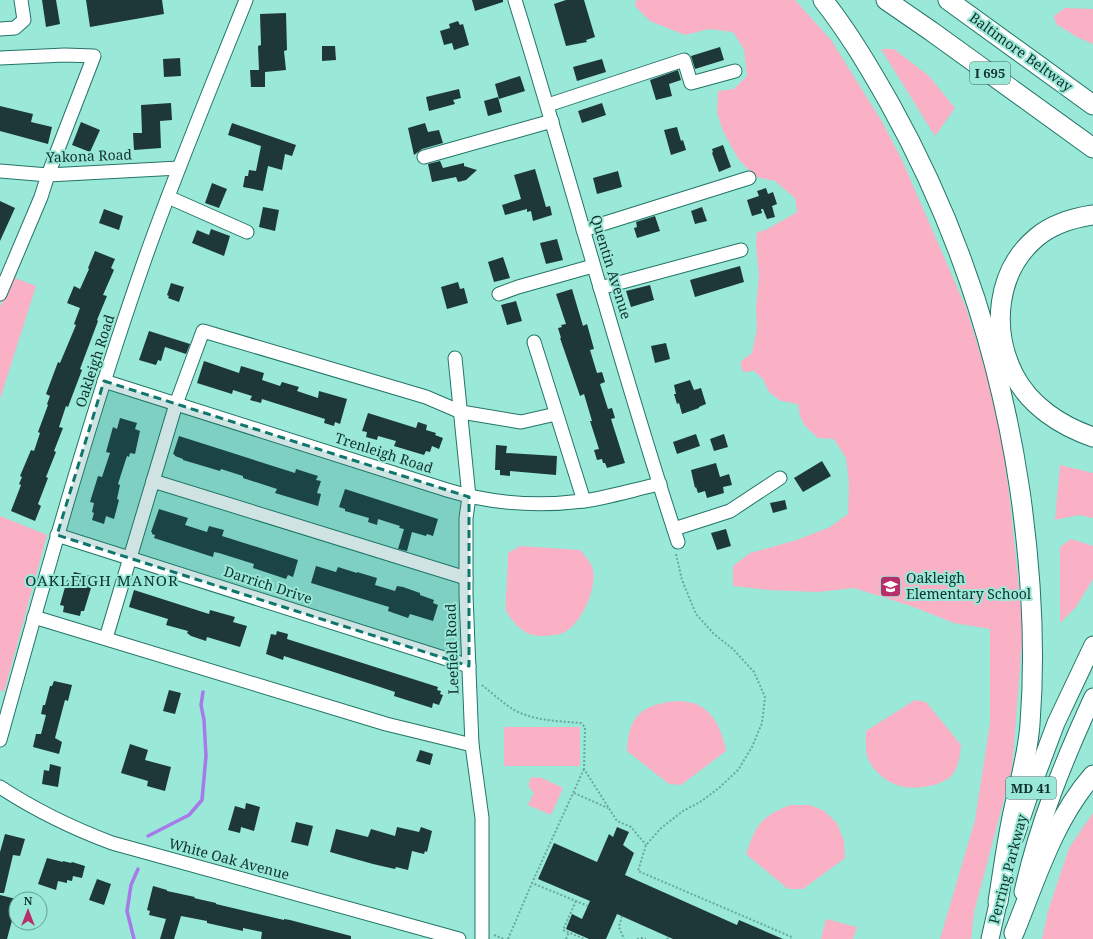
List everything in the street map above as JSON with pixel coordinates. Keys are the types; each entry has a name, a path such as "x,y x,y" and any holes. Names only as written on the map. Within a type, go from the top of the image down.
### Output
{"highway":[{"path":"823,0 842,25 864,59 902,127 937,198 970,283 987,337 1007,416 1017,472 1028,552 1033,633 1030,726 1025,759 1013,811 998,902"},
{"name":"I 695","path":"886,0 931,30 1093,148"},
{"name":"Baltimore Beltway","path":"948,0 1093,105"},
{"path":"1093,215 1076,218 1056,226 1038,237 1025,249 1015,263 1008,278 1002,298 1000,318 1001,336 1006,354 1014,376 1027,394 1044,411 1060,423 1093,437"},
{"path":"1013,936 1054,835 1068,809 1093,775"}],"main road":[{"name":"Perring Parkway","path":"990,939 998,902 1017,832 1032,787 1056,723 1093,645"},
{"name":"Perring Parkway","path":"1013,936 1024,884 1051,796 1076,732 1093,697"}],"street":[{"path":"0,29 15,28 24,20 21,0"},
{"name":"Oakleigh Road","path":"0,740 57,535 104,382 168,197 246,0"},
{"name":"Quentin Avenue","path":"514,0 548,106 593,266 674,529 676,545"},
{"path":"0,58 65,55 94,56 48,175 41,198 0,294"},
{"path":"548,106 684,60 690,83 735,71"},
{"path":"424,157 552,121"},
{"name":"Yakona Road","path":"0,171 48,175 179,168"},
{"path":"583,230 749,178"},
{"path":"168,197 247,232"},
{"path":"600,288 741,250"},
{"path":"500,294 518,287 593,266"},
{"path":"106,638 176,404 203,331 426,397 461,412 521,422 556,414"},
{"path":"534,342 584,501"},
{"name":"Leefield Road","path":"455,358 469,497 466,518 468,666 472,745 482,818 482,939"},
{"name":"Trenleigh Road","path":"104,382 469,497 490,501 529,504 557,504 584,501 660,484"},
{"path":"674,529 730,511 780,478"},
{"path":"153,481 466,578"},
{"name":"Darrich Drive","path":"57,535 468,666"},
{"path":"34,617 386,724 472,745"},
{"name":"White Oak Avenue","path":"0,787 48,816 112,842 459,939"}],"path":[{"path":"676,545 682,580 696,614 714,634 733,649 754,672 765,697 762,723 752,747 738,770 719,788 700,802 683,811 661,828 646,845 638,871 792,937 791,939"},
{"path":"477,682 514,709 532,717 581,723 585,727 584,769 508,939"},
{"path":"584,769 617,821 631,827 646,845"},
{"path":"574,792 609,808"},
{"path":"532,883 588,906"},
{"path":"576,901 563,930 584,939"},
{"path":"622,916 619,927 624,939"},
{"path":"566,939 568,932"},
{"path":"637,939 646,939"}],"highlighted area":[{"path":"104,381 469,497 469,666 57,535"}],"shaded area":[{"path":"636,0 795,0 831,40 881,120 902,160 966,308 998,410 1010,502 1023,628 1012,769 974,912 971,939 940,939 975,820 990,723 990,629 954,623 911,606 854,588 818,592 768,590 733,586 733,566 750,553 797,540 830,527 848,514 849,483 846,458 834,439 818,438 805,426 800,416 798,404 781,401 769,392 763,379 754,371 743,372 740,362 752,353 757,329 756,309 759,275 756,245 757,232 766,230 797,212 795,198 775,181 756,177 739,160 723,131 717,112 718,91 734,89 747,76 744,49 733,32 709,29 685,35 650,21 635,6"},
{"path":"1065,8 1093,9 1093,44 1077,37 1056,24 1054,16"},
{"path":"881,49 894,49 929,76 955,108 935,136"},
{"path":"12,277 36,286 0,399 0,307"},
{"path":"1060,465 1093,473 1093,518 1079,515 1055,520"},
{"path":"0,516 47,535 4,692 0,690"},
{"path":"1071,539 1093,546 1093,579 1076,607 1060,623 1060,547"},
{"path":"520,546 580,550 591,564 594,578 586,607 574,624 560,634 536,636 529,634 512,620 506,610 508,553"},
{"path":"915,700 926,702 961,745 957,767 953,774 935,785 910,788 888,781 873,767 867,756 866,731"},
{"path":"677,701 693,703 700,706 712,716 722,736 726,751 681,785 669,784 627,751 630,728 634,720 640,714 655,705"},
{"path":"504,727 580,727 580,766 504,766"},
{"path":"531,778 542,778 563,788 551,815 528,805 534,793 529,787 529,782"},
{"path":"790,805 809,805 823,810 837,823 844,841 845,858 803,889 788,889 746,854 760,823 780,809"},
{"path":"1093,813 1093,939 1042,939 1048,911 1069,848"},
{"path":"826,919 857,927 853,939 821,939"}],"building":[{"path":"42,0 56,0 60,24 46,27"},
{"path":"86,0 162,0 164,14 90,27"},
{"path":"472,0 503,0 503,2 475,11"},
{"path":"566,0 584,0 595,37 586,40 587,42 566,46 554,4"},
{"path":"286,13 287,50 284,51 286,70 265,72 265,87 251,87 250,70 259,70 258,46 261,45 260,14"},
{"path":"458,21 460,25 463,24 469,45 454,50 452,43 444,45 440,31 450,28 449,24"},
{"path":"322,46 335,46 336,60 322,61"},
{"path":"720,47 724,60 695,69 691,56"},
{"path":"180,58 181,76 164,77 163,59"},
{"path":"602,59 606,72 577,81 573,67"},
{"path":"678,70 681,80 669,84 672,96 656,100 650,80"},
{"path":"520,76 525,91 499,99 495,84"},
{"path":"459,89 461,98 453,100 455,104 429,111 426,97"},
{"path":"498,97 502,112 488,116 484,101"},
{"path":"171,103 172,120 160,121 161,148 134,150 133,133 142,133 141,105"},
{"path":"602,103 606,115 582,123 578,111"},
{"path":"0,106 33,114 31,122 52,127 48,144 0,131"},
{"path":"81,122 100,130 90,152 72,145"},
{"path":"232,123 296,145 292,156 285,154 282,170 268,166 263,191 243,187 245,176 248,176 249,170 256,171 261,146 228,135"},
{"path":"425,123 428,132 439,130 443,143 422,149 414,155 408,128"},
{"path":"677,127 681,141 683,140 686,150 671,155 664,130"},
{"path":"723,145 731,167 719,172 712,149"},
{"path":"440,161 443,168 464,163 464,166 477,170 466,180 458,182 456,177 432,182 428,164"},
{"path":"535,169 546,207 550,206 552,215 533,221 531,211 527,212 527,209 505,215 502,205 521,199 514,175"},
{"path":"618,171 622,187 597,194 593,178"},
{"path":"212,183 227,189 219,208 205,203"},
{"path":"766,188 768,194 773,192 777,204 772,206 775,217 767,219 763,209 761,209 762,213 752,216 747,200 759,196 757,191"},
{"path":"0,201 15,208 0,241"},
{"path":"263,207 279,210 275,231 259,227"},
{"path":"702,207 707,221 695,224 691,211"},
{"path":"104,209 123,216 119,230 99,223"},
{"path":"655,216 660,231 637,238 634,228 637,227 636,222"},
{"path":"211,229 230,236 224,256 192,243 197,230 209,235"},
{"path":"557,239 563,260 546,264 540,243"},
{"path":"95,251 115,259 111,268 114,270 103,295 107,296 80,369 82,370 68,407 66,406 59,427 63,428 54,451 56,452 46,477 48,478 38,504 41,506 35,521 11,511 21,485 19,484 22,477 20,476 31,450 34,451 40,433 38,432 50,396 46,394 58,362 60,363 76,325 74,324 80,308 67,303 74,286 80,289"},
{"path":"503,257 510,278 494,282 488,262"},
{"path":"740,266 744,282 695,297 690,280"},
{"path":"458,282 460,289 464,288 468,303 447,309 441,287"},
{"path":"171,283 184,287 179,302 168,298 169,296 167,295"},
{"path":"650,285 654,300 631,307 626,291"},
{"path":"572,289 583,326 587,324 594,349 590,350 597,373 602,372 605,382 600,384 608,409 612,408 615,418 611,419 625,463 607,468 602,459 597,460 594,450 599,449 590,421 592,421 584,394 580,396 558,328 562,327 561,325 566,324 556,294"},
{"path":"516,301 522,321 507,325 501,305"},
{"path":"149,331 190,344 186,354 165,347 161,361 158,360 156,365 139,360"},
{"path":"666,343 670,359 655,363 651,346"},
{"path":"204,361 239,373 241,366 264,373 262,380 280,386 282,382 299,387 297,391 318,398 319,391 347,399 340,424 335,422 334,426 324,423 325,419 262,399 261,403 250,400 252,396 233,390 232,394 197,383"},
{"path":"690,380 694,390 701,388 706,404 682,414 679,403 677,404 674,394 676,394 674,385"},
{"path":"368,413 416,428 418,422 427,425 426,430 436,433 435,435 443,438 439,449 432,446 430,452 426,451 424,455 394,446 396,441 378,436 377,440 366,437 367,432 362,431"},
{"path":"120,418 137,423 135,429 140,431 135,454 130,453 129,457 127,456 118,484 120,485 117,499 119,500 114,519 106,516 104,524 92,520 94,503 90,502 98,476 102,477 110,453 106,452 113,427 117,429"},
{"path":"696,434 700,446 677,454 673,442"},
{"path":"724,434 728,447 714,451 710,439"},
{"path":"179,436 295,473 296,469 318,476 316,480 321,481 317,493 321,494 318,506 275,493 277,489 243,478 243,476 221,469 220,471 183,460 175,456 173,454"},
{"path":"496,445 507,446 506,453 557,456 556,475 510,471 510,476 500,475 500,470 495,470"},
{"path":"822,461 831,476 803,492 794,478"},
{"path":"716,463 720,477 729,474 732,485 723,487 724,493 707,498 705,491 698,493 696,487 695,488 691,470"},
{"path":"345,489 438,519 433,536 427,534 426,536 412,532 407,551 398,549 404,529 399,528 400,526 378,519 377,525 368,522 369,518 345,511 345,509 339,507"},
{"path":"785,500 787,509 773,513 770,503"},
{"path":"159,509 188,518 185,525 207,532 209,526 224,530 222,536 298,560 293,577 288,575 286,579 253,568 254,564 219,553 214,552 213,557 154,538 155,535 151,532"},
{"path":"726,529 731,546 717,550 711,533"},
{"path":"316,566 336,572 338,567 377,578 375,585 395,591 397,586 403,587 420,593 420,595 434,600 433,603 438,605 433,621 410,614 408,618 388,611 389,607 311,583"},
{"path":"74,572 91,576 88,587 91,588 84,611 81,611 80,616 63,612 64,606 60,605 67,580 71,582"},
{"path":"134,590 209,614 210,610 235,617 233,622 247,626 240,647 207,637 206,641 191,636 187,633 188,631 166,625 168,619 129,607"},
{"path":"277,631 288,634 287,639 438,687 437,690 441,691 440,694 443,695 439,705 433,703 432,708 394,696 395,692 374,685 284,656 283,660 266,654 271,634 276,635"},
{"path":"54,681 72,685 68,701 65,700 55,738 62,742 59,754 33,747 36,734 41,734 46,715 41,714 43,705 45,705 50,686 52,686"},
{"path":"169,690 181,693 175,714 163,711"},
{"path":"130,744 148,750 145,760 171,767 165,791 147,786 148,781 121,773"},
{"path":"420,750 433,754 430,765 416,761"},
{"path":"50,764 61,767 58,787 42,784 44,770 49,771"},
{"path":"246,803 260,807 254,831 241,827 240,833 228,830 235,806 245,809"},
{"path":"296,822 313,826 308,846 291,842"},
{"path":"397,827 419,832 421,827 432,831 427,852 425,851 424,854 412,851 408,870 396,867 395,869 373,864 330,852 336,829 368,837 371,829 395,836"},
{"path":"617,827 629,832 623,845 634,853 625,875 737,925 739,920 783,939 673,939 617,914 606,939 589,939 566,929 572,914 582,919 590,901 538,879 554,843 597,862 609,834 613,837"},
{"path":"5,834 25,839 20,856 13,855 4,893 0,893 0,852"},
{"path":"47,858 63,862 72,862 85,866 82,878 73,876 72,881 67,880 67,883 58,881 56,890 38,884"},
{"path":"97,879 111,884 104,905 89,900"},
{"path":"153,886 216,904 284,920 290,920 351,936 351,939 261,939 262,932 243,928 243,931 207,923 207,921 181,916 174,939 160,939 166,919 149,915 150,911 147,910"},
{"path":"0,895 8,897 9,931 7,939 0,939"}],"waterway":[{"path":"148,836 189,815 202,800 206,756 204,720 201,705 203,692"},
{"path":"134,939 127,911 131,885 138,869"}],"place":[{"name":"Oakleigh Elementary School","path":"891,586"}],"district":[{"name":"OAKLEIGH MANOR","path":"102,581"}]}
